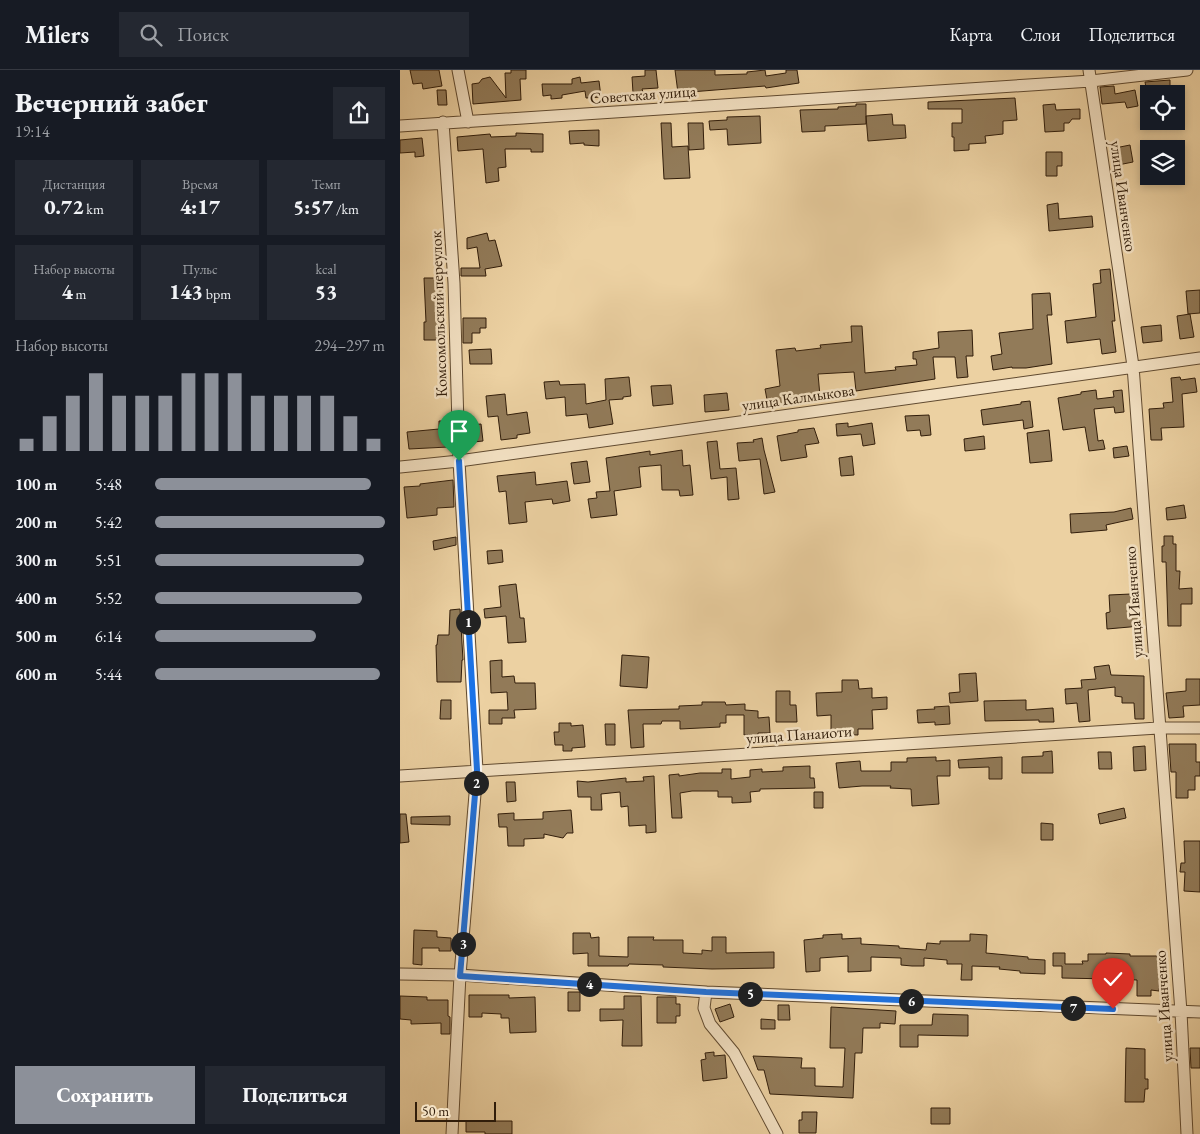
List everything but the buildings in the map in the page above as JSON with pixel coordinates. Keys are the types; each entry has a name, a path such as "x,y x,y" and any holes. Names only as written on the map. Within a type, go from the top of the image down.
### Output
{"street":[{"path":"458,70 468,122"},
{"name":"Советская улица","path":"400,126 1090,75 1187,70"},
{"name":"улица Иванченко","path":"1090,75 1133,366 1158,728 1181,1012 1187,1134"},
{"name":"Комсомольский переулок","path":"443,122 454,283 459,461 477,770 460,976 452,1134"},
{"name":"улица Калмыкова","path":"400,467 459,461 1200,358"},
{"name":"улица Панаиоти","path":"400,776 1158,728 1200,728"},
{"path":"400,974 460,976 706,992 1200,1012"},
{"path":"706,992 704,1008 710,1024 734,1052 777,1134"}],"route":[{"path":"459,461 477,770 460,976 706,992 1113,1009"}]}
